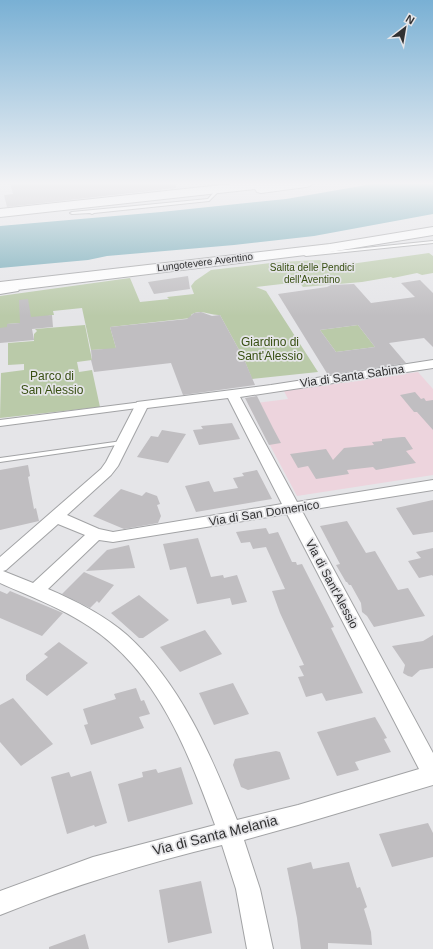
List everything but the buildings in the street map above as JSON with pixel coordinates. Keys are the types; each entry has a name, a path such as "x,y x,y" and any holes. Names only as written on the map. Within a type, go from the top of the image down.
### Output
{"main road":[{"name":"Lungotevere Aventino","path":"0,287 330,248 433,231"}],"street":[{"path":"428,365 433,376"},
{"name":"Via di Santa Sabina","path":"142,405 232,394 428,365"},
{"name":"Via di Sant'Alessio","path":"232,394 433,775"},
{"path":"0,423 142,405"},
{"path":"0,566 106,472 113,463 142,405"},
{"name":"Via di San Domenico","path":"56,517 96,534 113,537 433,485"},
{"path":"35,591 96,534"},
{"path":"0,576 55,600 98,623 130,649 153,675 173,703 192,740 230,831 249,893 260,949"},
{"name":"Via di Santa Melania","path":"0,903 104,865 253,826 433,775"}],"lane":[{"name":"Lungotevere Aventino","path":"0,292 186,268 433,242"},
{"path":"0,460 122,443"}],"shaded area":[{"path":"418,372 433,389 433,475 297,496 248,404 288,399 284,391"}],"green space":[{"path":"429,253 433,256 433,273 422,275 417,273 362,282 303,287 299,282 256,287 266,291 318,372 252,379 244,359 220,315 201,312 194,313 191,315 191,318 110,327 118,355 108,349 91,350 82,308 53,311 54,315 20,323 7,324 7,328 0,329 0,296 130,278 140,302 169,299 167,297 194,294 191,286 195,281 211,270 279,262 320,260 329,267"},
{"name":"Parco di San Alessio","path":"85,325 92,360 77,362 79,372 92,370 100,407 0,418 1,373 24,370 24,364 8,365 8,343 34,341 34,334 37,331 35,329"},
{"path":"358,325 375,347 336,352 320,330"}],"water":[{"path":"0,227 361,227 314,236 0,268"}],"park label":[{"name":"Salita delle Pendici dell'Aventino","path":"312,272"},
{"name":"Giardino di Sant'Alessio","path":"270,349"}]}
